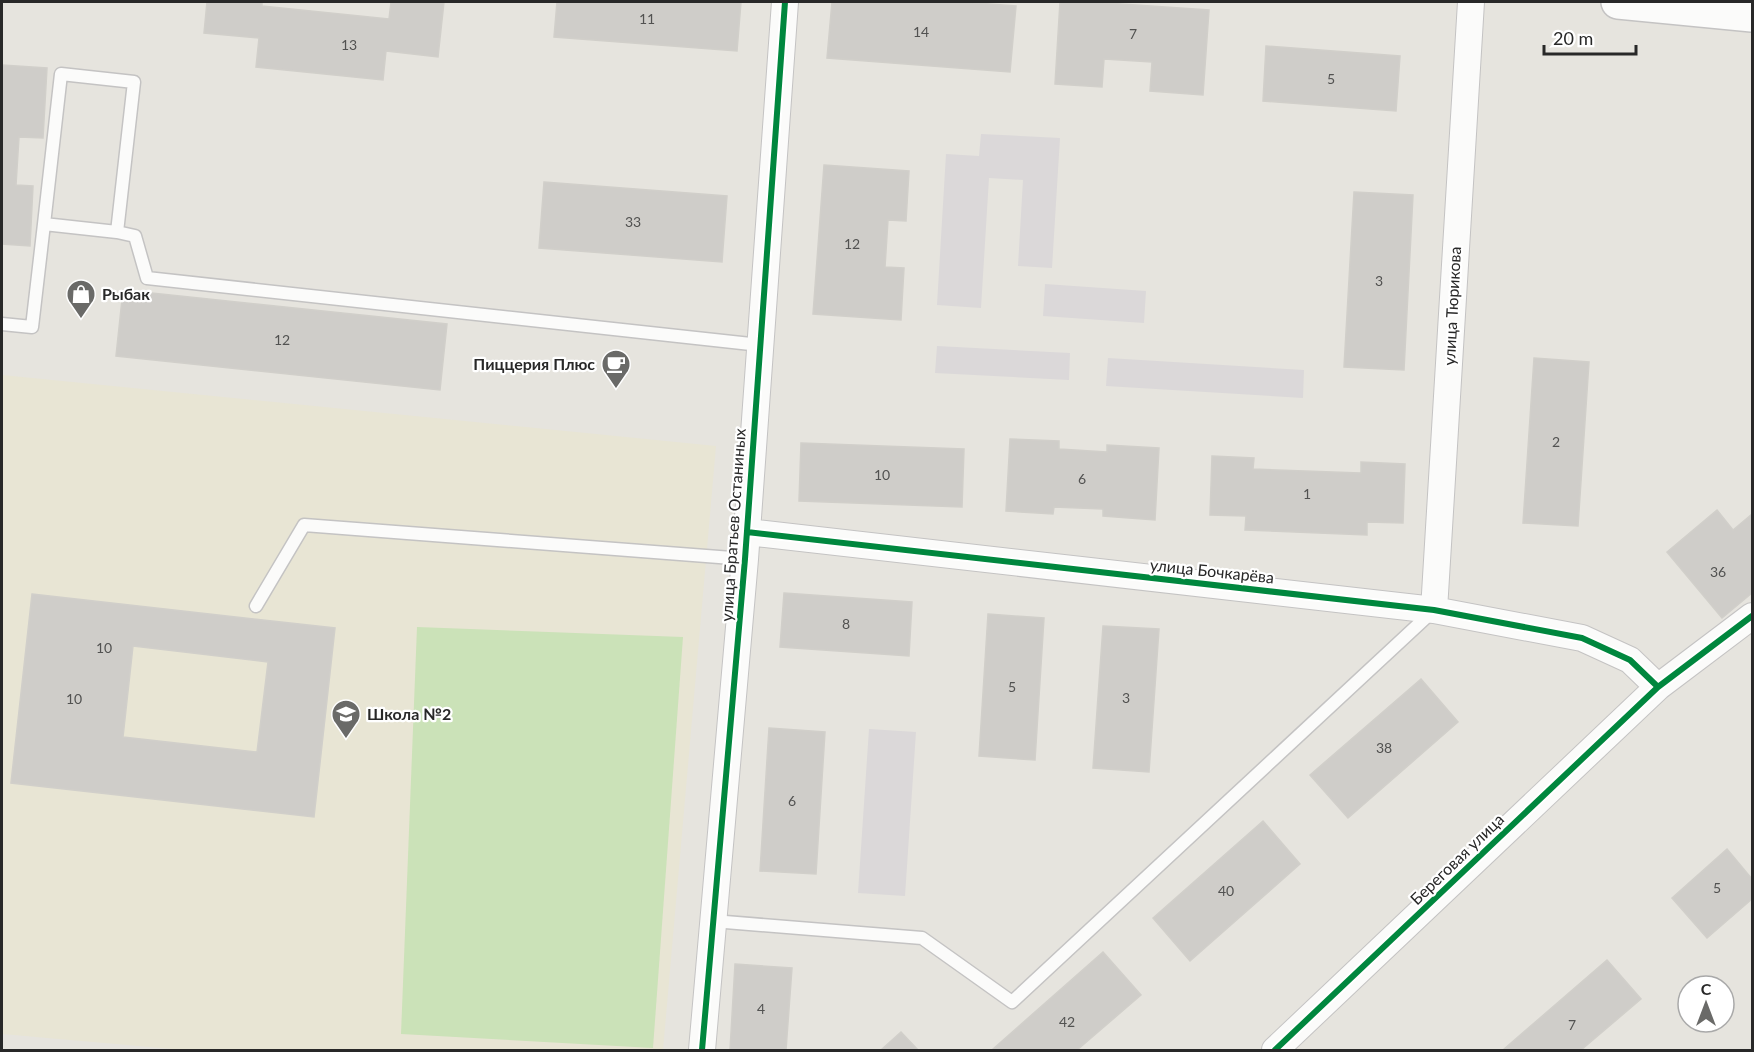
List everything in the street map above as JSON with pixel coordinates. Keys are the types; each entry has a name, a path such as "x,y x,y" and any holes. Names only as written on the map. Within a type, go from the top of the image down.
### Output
{"main road":[{"path":"1618,2 1752,15"}],"street":[{"name":"улица Братьев Останиных","path":"702,1050 745,559 785,2"},
{"name":"улица Тюрикова","path":"1434,610 1471,2"},
{"name":"улица Бочкарёва","path":"747,532 1434,610 1582,638 1630,660 1658,687"},
{"name":"Береговая улица","path":"1275,1050 1658,687 1752,616"}],"lane":[{"path":"2,324 32,327 61,74 134,82 117,232"},
{"path":"44,224 135,236 147,278 760,345"},
{"path":"256,606 304,525 745,559"},
{"path":"713,921 922,938 1012,1002 1434,610"}],"shaded area":[{"path":"981,134 1060,138 1052,268 1018,266 1023,180 989,178 981,308 937,305 946,154 979,156"},
{"path":"1045,284 1146,291 1144,323 1043,316"},
{"path":"937,346 1070,353 1069,380 935,373"},
{"path":"1108,358 1304,370 1303,398 1106,386"},
{"name":"Школа №2","path":"2,375 716,446 663,1050 184,1050 2,1034"},
{"path":"869,729 916,732 905,896 858,893"}],"green space":[{"path":"417,627 683,637 653,1048 401,1034"}],"building":[{"path":"207,2 262,2 262,6 389,19 391,2 444,2 438,57 386,51 383,80 256,67 259,38 204,33"},
{"path":"557,2 741,2 737,51 554,37"},
{"path":"832,2 963,2 1016,6 1010,72 827,58"},
{"path":"1060,2 1209,10 1203,95 1150,91 1152,62 1104,59 1102,87 1055,84"},
{"path":"1266,46 1400,56 1396,111 1263,101"},
{"path":"2,65 47,68 43,138 19,137 16,185 33,186 30,246 2,244"},
{"path":"824,165 909,171 906,221 888,220 885,267 904,268 901,320 813,314"},
{"path":"544,182 727,196 722,262 539,248"},
{"path":"1354,192 1413,195 1404,370 1344,367"},
{"path":"123,290 447,324 440,390 116,356"},
{"path":"1534,358 1589,362 1578,526 1523,523"},
{"path":"1010,439 1059,441 1059,449 1107,452 1107,445 1159,448 1155,520 1103,516 1103,509 1054,507 1053,514 1006,511"},
{"path":"801,443 964,449 962,507 799,501"},
{"path":"1212,456 1254,458 1253,469 1361,473 1361,462 1405,464 1403,523 1367,522 1367,535 1245,530 1246,516 1210,515"},
{"path":"1717,510 1733,530 1752,514 1752,593 1722,618 1667,552"},
{"path":"784,593 912,602 909,656 780,647"},
{"path":"32,594 335,628 314,817 11,783","holes":["133,646 268,662 257,752 123,737"]},
{"path":"988,614 1044,618 1035,760 979,756"},
{"path":"1103,626 1159,629 1149,772 1093,768"},
{"path":"1421,679 1458,722 1348,818 1310,775"},
{"path":"769,728 825,732 816,874 760,871"},
{"path":"1263,821 1300,864 1190,961 1153,918"},
{"path":"1727,849 1752,879 1752,899 1707,938 1672,898"},
{"path":"1103,952 1141,995 1077,1050 993,1049"},
{"path":"1607,960 1641,999 1581,1050 1503,1050"},
{"path":"735,964 792,968 786,1050 730,1050"},
{"path":"901,1032 918,1050 881,1050"}],"cycle path":[{"path":"702,1050 745,559 785,2"},
{"path":"747,532 1434,610 1582,638 1630,660 1658,687"},
{"path":"1275,1050 1658,687 1752,616"}],"place":[{"name":"Рыбак","path":"81,320"},
{"name":"Пиццерия Плюс","path":"616,390"},
{"name":"Школа №2","path":"346,740"}]}
